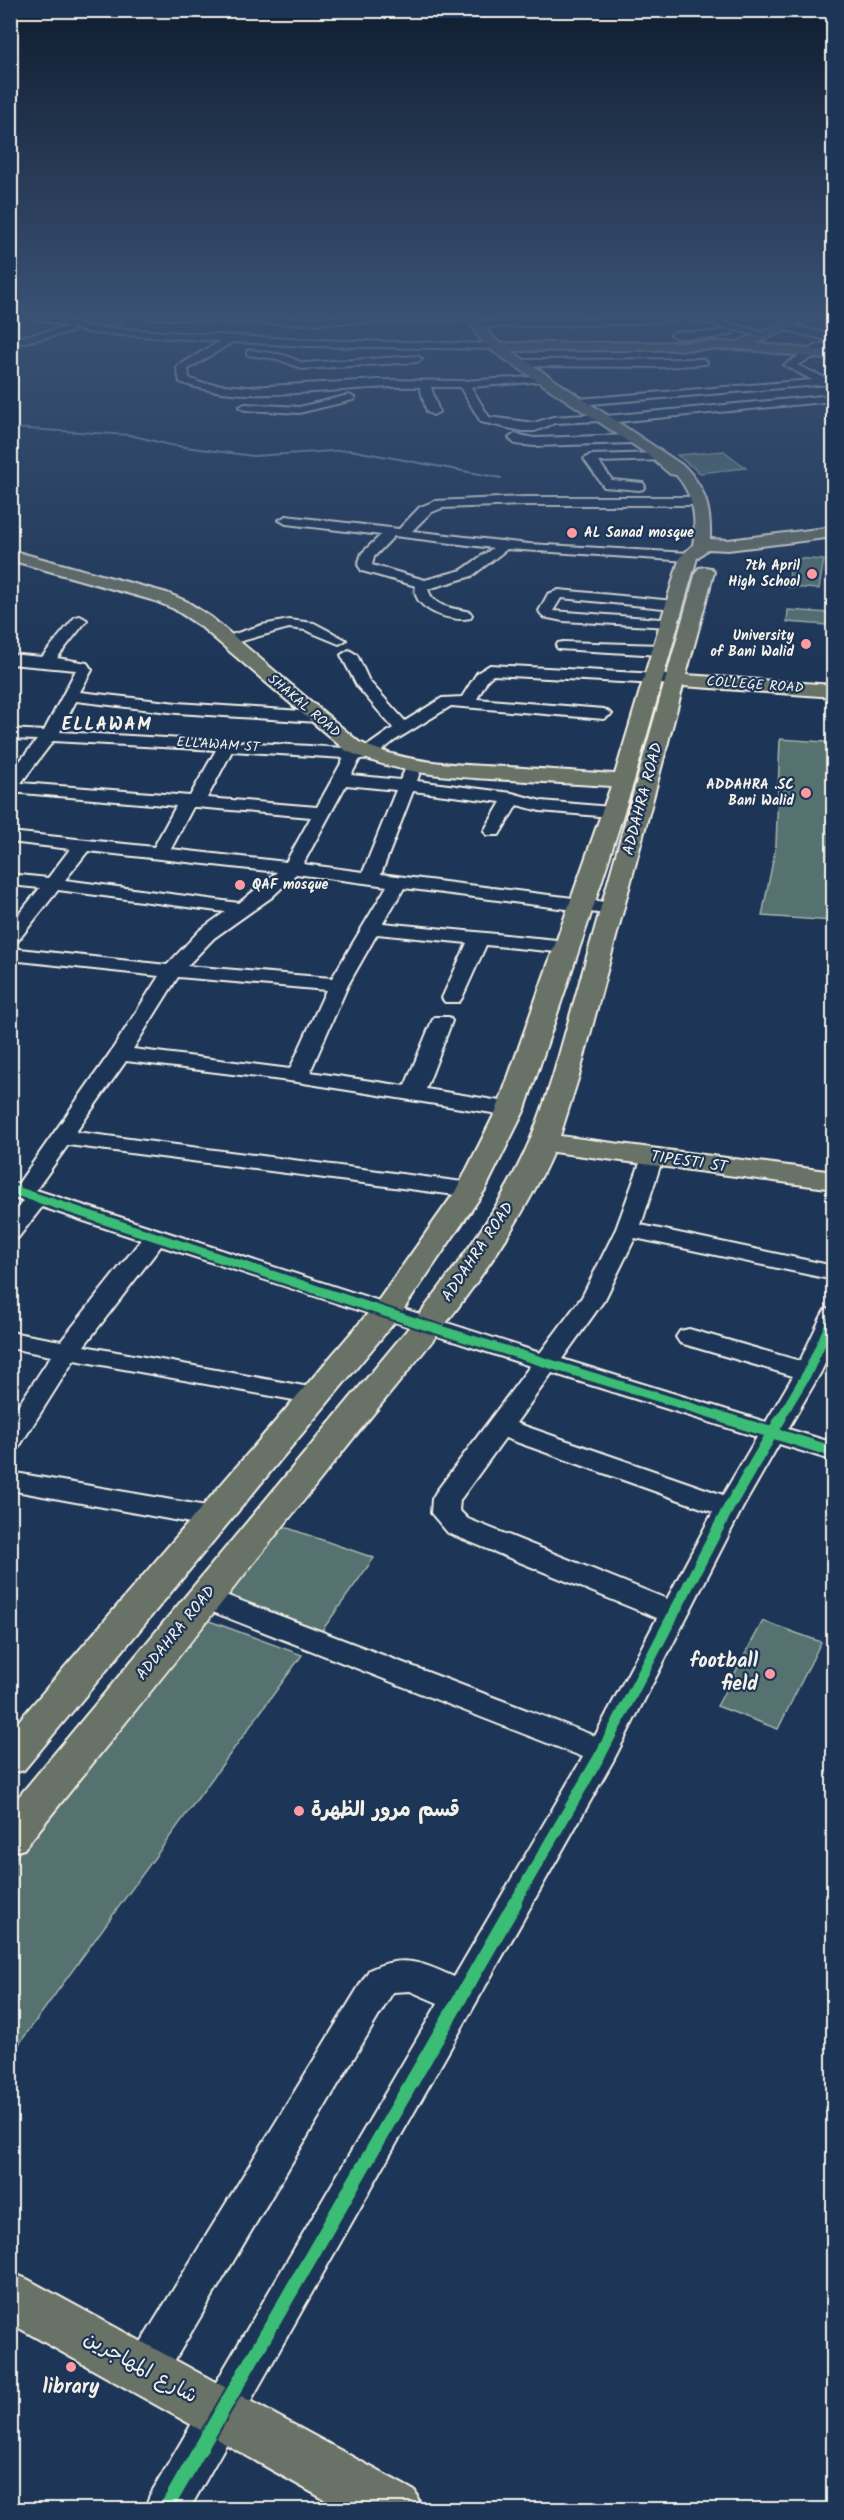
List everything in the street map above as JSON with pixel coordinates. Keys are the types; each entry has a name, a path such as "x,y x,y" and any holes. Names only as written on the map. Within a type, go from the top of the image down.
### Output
{"main road":[{"name":"ADDAHRA ROAD","path":"10,1759 387,1312 471,1191 511,1109 582,906 610,812 664,679 708,560 700,546 690,493 675,471 660,457 624,433"},
{"path":"700,546 834,532"},
{"path":"700,546 773,539"},
{"name":"ADDAHRA ROAD","path":"10,1837 426,1326 461,1280 528,1174 544,1142 566,1076 614,909 664,679 661,650 671,614 700,546"},
{"name":"SHAKAL ROAD","path":"10,555 172,601 197,615 360,754 414,767 622,781"},
{"name":"COLLEGE ROAD","path":"664,679 834,691"},
{"name":"TIPESTI ST","path":"544,1142 834,1181"},
{"name":"شارع المهاجرين","path":"10,2296 396,2510"}],"street":[{"path":"519,433 515,440 525,442 633,439"},
{"path":"650,486 609,485 590,459 660,457"},
{"path":"504,545 483,564 462,575 425,584 367,568 365,565 367,556 425,510 440,504 690,493"},
{"path":"286,520 574,551 700,546"},
{"path":"425,584 421,588 422,594 436,608 465,615"},
{"path":"562,594 671,614 563,616 548,614 546,611 554,597 562,594"},
{"path":"46,662 80,620"},
{"path":"227,641 281,625 310,627 339,640"},
{"path":"563,646 661,650"},
{"path":"349,655 362,683 403,729"},
{"path":"10,659 82,666 84,670 50,735 10,786"},
{"path":"468,701 482,676 490,670 664,679"},
{"path":"71,696 170,725 318,717"},
{"path":"10,1233 24,1194 120,1054 172,971 207,934 265,893 292,868 339,779 360,754 443,703 468,701 604,714"},
{"name":"ELLAWAM ST","path":"10,734 50,735 170,725 228,746 360,754"},
{"path":"160,853 228,746"},
{"path":"370,878 414,767"},
{"path":"339,779 464,791 512,798 540,806 610,812"},
{"path":"10,786 320,812"},
{"path":"493,831 512,798"},
{"path":"10,837 292,868 614,909"},
{"path":"10,938 83,845"},
{"path":"10,879 241,909"},
{"path":"297,1076 338,985 398,882"},
{"path":"372,928 567,947"},
{"path":"452,998 479,938"},
{"path":"10,954 338,985"},
{"path":"413,1094 442,1020"},
{"path":"120,1054 297,1076 511,1109"},
{"path":"61,1137 471,1191"},
{"path":"652,1157 628,1229 593,1299 501,1427 446,1498 445,1513 458,1527 674,1613"},
{"path":"24,1194 426,1326 834,1452"},
{"path":"628,1229 834,1274"},
{"path":"10,1441 66,1352 95,1311 155,1238"},
{"path":"165,2510 602,1752 729,1507 808,1372 834,1315"},
{"path":"689,1337 808,1372"},
{"path":"10,1340 315,1396"},
{"path":"501,1427 729,1507"},
{"path":"10,1480 212,1517"},
{"path":"205,1598 602,1752"},
{"path":"146,2371 381,1982 393,1975 406,1974 460,1997"}],"green space":[{"path":"724,451 746,468 700,473 677,455"},
{"path":"792,558 824,560 819,589 788,587"},
{"path":"788,610 829,613 827,625 787,622"},
{"name":"ADDAHRA .SC Bani Walid","path":"833,734 833,921 762,916 776,845 780,739 825,742"},
{"path":"282,1526 374,1558 321,1632 227,1598"},
{"path":"204,1619 302,1655 11,2055 11,1863"},
{"name":"football field","path":"763,1621 821,1642 778,1729 717,1706"}],"waterway":[{"path":"89,433 130,435 170,445 253,456 350,450 501,478"}],"cycle path":[{"path":"10,1189 427,1326 834,1452"},
{"path":"165,2510 602,1752 729,1507 808,1372 834,1315"}],"place":[{"name":"AL Sanad mosque","path":"572,533"},
{"name":"7th April High School","path":"812,574"},
{"name":"University of Bani Walid","path":"806,644"},
{"name":"ADDAHRA .SC Bani Walid","path":"806,793"},
{"name":"QAF mosque","path":"240,885"},
{"name":"football field","path":"770,1674"},
{"name":"قسم مرور الظهرة","path":"299,1811"},
{"name":"library","path":"71,2367"}],"district":[{"name":"ELLAWAM","path":"107,725"}]}
